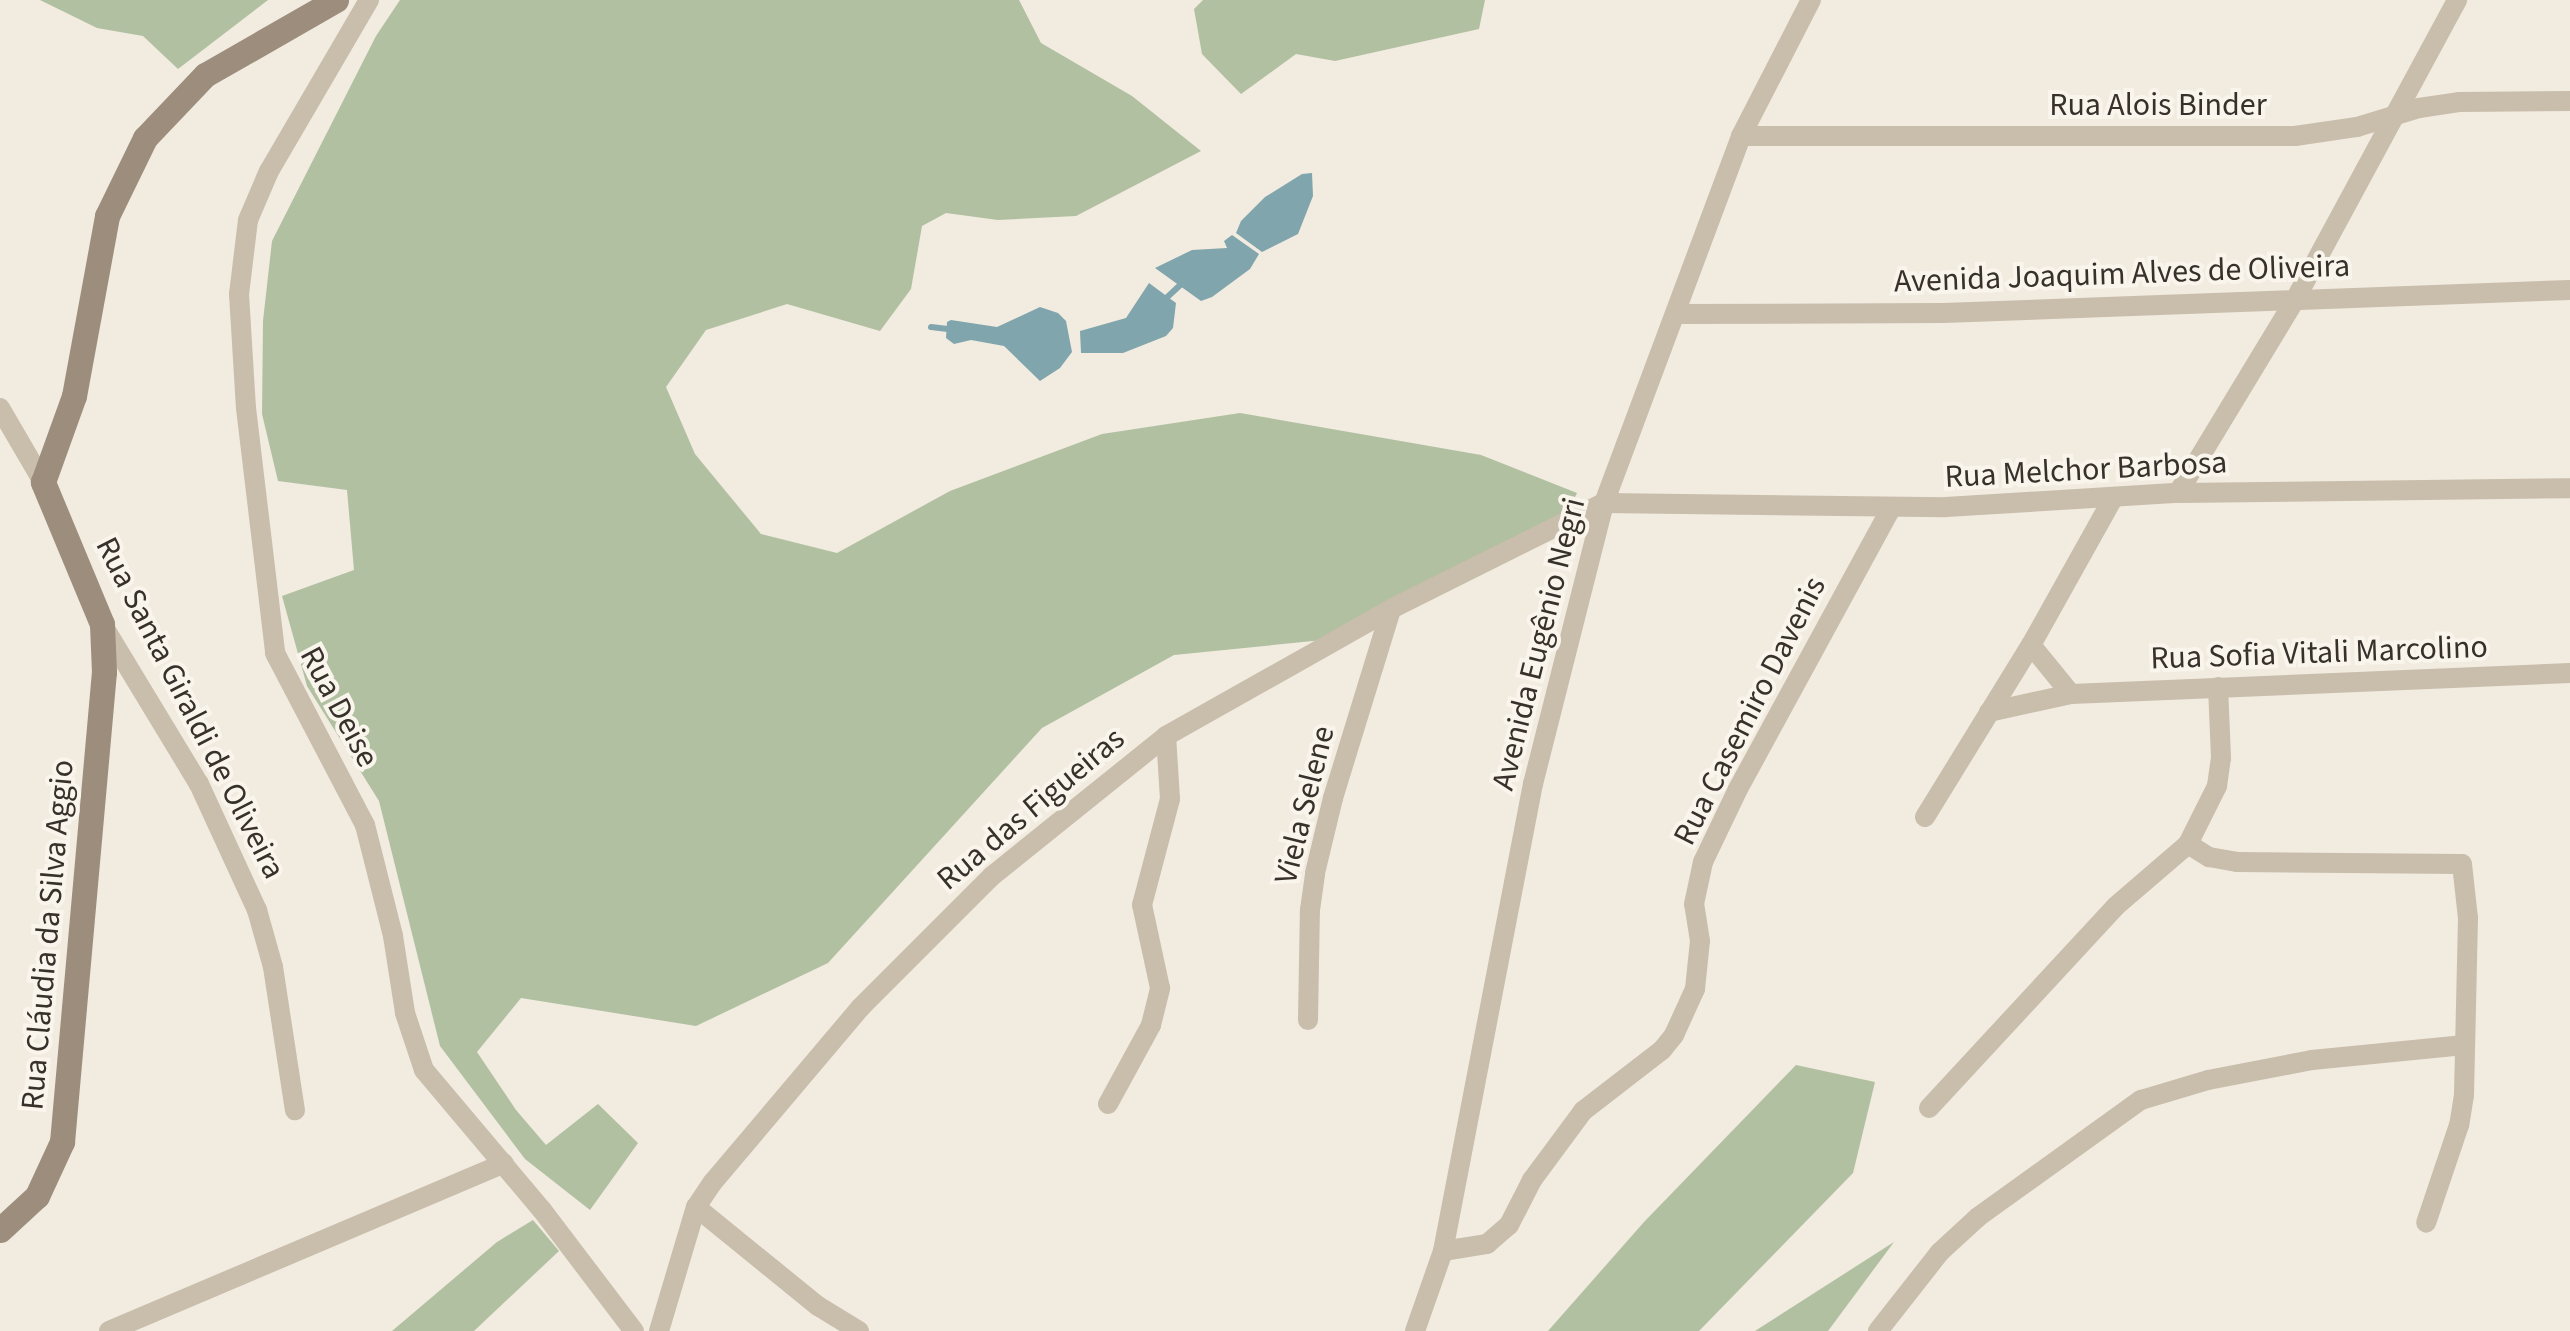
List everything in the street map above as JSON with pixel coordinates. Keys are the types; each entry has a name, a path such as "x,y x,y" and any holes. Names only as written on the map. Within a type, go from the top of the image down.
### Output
{"street":[{"path":"43,482 74,396 107,216 129,164 145,138 205,75 336,0"},
{"name":"Rua Deise","path":"369,0 269,170 248,220 239,294 260,546 275,653 350,792 376,858 413,1044 424,1070 504,1163 634,1331"},
{"name":"Avenida Eugênio Negri","path":"1414,1331 1443,1250 1533,784 1604,503 1741,136 1811,0"},
{"path":"2178,493 2296,298 2457,0"},
{"name":"Rua Alois Binder","path":"1741,136 2296,136 2357,127 2396,114 2459,102 2570,101"},
{"name":"Avenida Joaquim Alves de Oliveira","path":"1676,314 1943,313 2570,290"},
{"name":"Rua Santa Giraldi de Oliveira","path":"0,408 43,482 102,624 200,784 257,910 273,967 295,1110"},
{"name":"Rua Melchor Barbosa","path":"1604,503 1891,508 2178,493 2570,488"},
{"path":"1926,817 2031,645 2113,498"},
{"name":"Rua das Figueiras","path":"659,1331 696,1208 736,1151 900,966 992,876 1166,736 1391,610 1604,503"},
{"name":"Rua Casemiro Davenis","path":"1443,1250 1487,1244 1509,1225 1532,1180 1582,1111 1662,1050 1674,1036 1687,1014 1697,976 1700,942 1694,904 1704,862 1738,789 1891,508"},
{"name":"Viela Selene","path":"1308,1020 1310,910 1315,873 1333,798 1391,610"},
{"name":"Rua Cláudia da Silva Aggio","path":"0,1230 36,1196 62,1142 71,999 104,672 102,624"},
{"path":"2031,645 2071,694"},
{"name":"Rua Sofia Vitali Marcolino","path":"1989,712 2071,694 2570,673"},
{"path":"1929,1108 2116,906 2188,844 2216,786 2221,758 2218,687"},
{"path":"1108,1104 1151,1025 1160,988 1142,905 1170,799 1166,736"},
{"path":"2188,844 2208,857 2238,862 2462,864 2468,918 2459,1125 2426,1223"},
{"path":"1878,1331 1940,1252 1978,1217 2141,1100 2208,1080 2312,1060 2464,1045"},
{"path":"110,1331 504,1163"},
{"path":"696,1208 818,1306 859,1331"}],"green space":[{"path":"40,0 268,0 178,69 143,36 97,28"},
{"path":"400,0 1019,0 1041,43 1132,96 1201,151 1076,216 998,220 946,213 922,226 911,289 880,331 787,304 706,330 666,387 695,454 761,534 837,553 950,491 1102,434 1240,413 1481,455 1577,493 1563,522 1323,640 1174,655 1042,728 828,963 696,1026 521,998 477,1052 516,1110 546,1145 598,1104 638,1143 590,1210 525,1159 440,1046 379,801 307,686 282,596 354,570 347,490 278,481 262,414 263,321 272,241 376,36"},
{"path":"1203,0 1485,0 1479,29 1335,61 1296,54 1241,94 1202,54 1194,9"},
{"path":"1796,1065 1875,1082 1853,1173 1699,1331 1548,1331 1644,1222"},
{"path":"533,1220 559,1251 474,1331 392,1331 497,1242"},
{"path":"1894,1242 1828,1331 1755,1331"}],"water":[{"path":"1312,173 1313,196 1298,234 1262,252 1236,233 1241,221 1265,197 1302,174"},
{"path":"1232,235 1259,254 1250,269 1212,297 1201,301 1155,268 1192,250 1227,248 1224,241"},
{"path":"1149,283 1176,303 1173,328 1166,336 1123,353 1081,353 1080,331 1126,318"},
{"path":"1040,307 1058,313 1066,321 1072,352 1060,368 1040,381 1004,346 971,340 954,344 946,338 947,322 951,320 997,327"}],"waterway":[{"path":"1162,302 1186,280"},
{"path":"931,327 954,330"}]}
